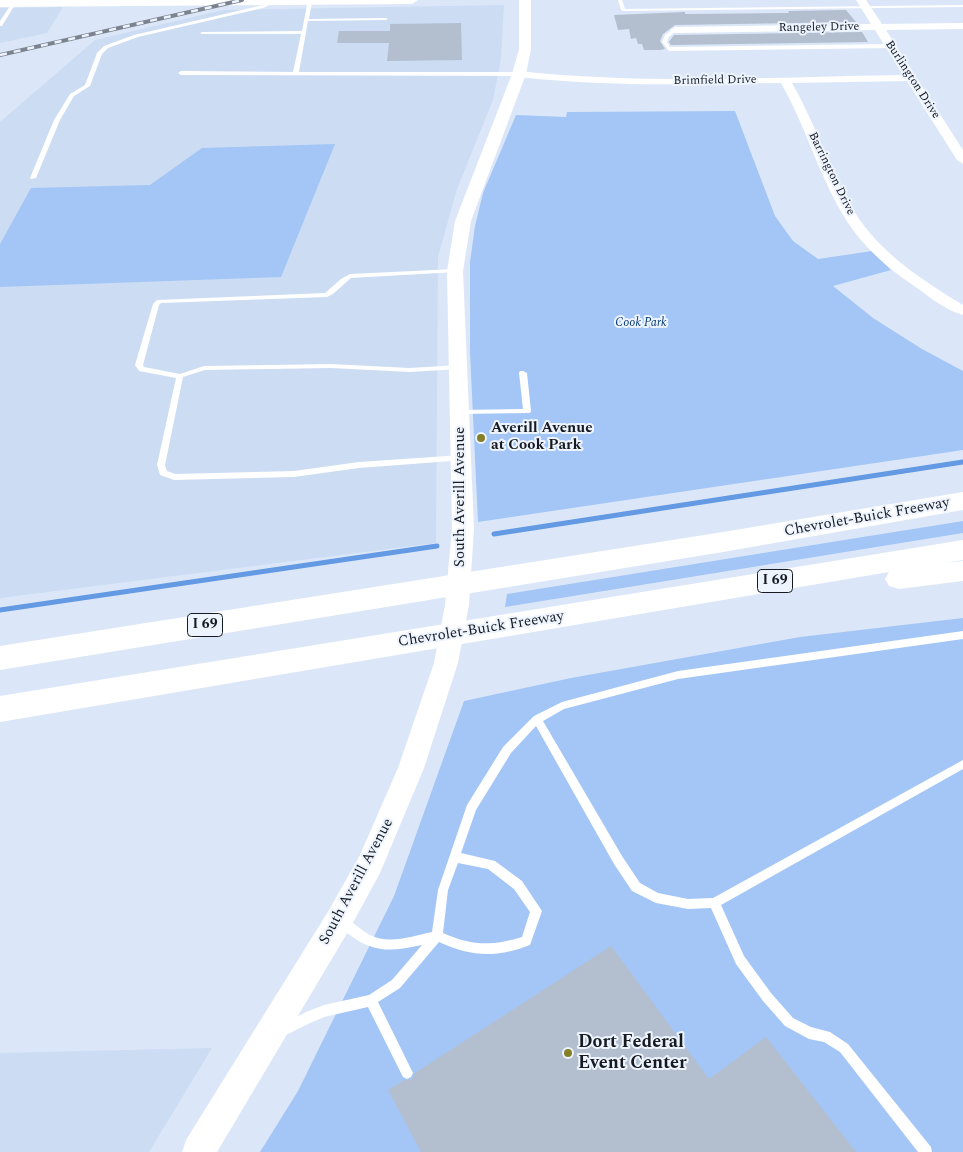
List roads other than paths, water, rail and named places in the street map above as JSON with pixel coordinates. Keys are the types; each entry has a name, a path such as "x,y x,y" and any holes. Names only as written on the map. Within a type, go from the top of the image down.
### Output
{"highway":[{"name":"Chevrolet-Buick Freeway","path":"0,658 722,542 963,501"},
{"name":"Chevrolet-Buick Freeway","path":"0,709 963,550"},
{"path":"587,613 885,581 963,570"}],"street":[{"path":"0,3 412,0"},
{"name":"South Averill Avenue","path":"198,1152 339,920 370,864 393,813 430,715 446,663 457,605 463,554 461,412 455,271 463,221 519,74 525,48 525,0"},
{"name":"Burlington Drive","path":"864,4 963,160"},
{"name":"Rangeley Drive","path":"675,30 963,26"},
{"name":"Brimfield Drive","path":"519,74 563,80 627,82 911,78"},
{"name":"Barrington Drive","path":"785,80 848,213 887,259 922,286 963,311"}],"lane":[{"path":"620,0 623,10 864,4 963,6"},
{"path":"296,72 310,1"},
{"path":"0,25 15,2"},
{"path":"33,178 57,120 72,96 87,86 100,53 106,47 136,36 261,7 272,2"},
{"path":"307,20 386,19"},
{"path":"675,30 667,36 664,42 669,49 890,46"},
{"path":"202,32 304,32"},
{"path":"181,73 519,74"},
{"path":"455,271 350,276 344,279 327,295 159,300 156,304 139,365 142,369 180,376 204,368 331,366 410,370 459,367"},
{"path":"461,412 527,411 523,373"},
{"path":"180,376 161,465 163,473 174,477 294,474 359,465 462,458"},
{"path":"266,1040 306,1018 324,1011 371,1000 396,984 437,936 443,890 471,808 507,750 537,719 562,706 678,675 963,636"},
{"path":"537,719 618,860 636,887 656,898 688,904 714,903 963,764"},
{"path":"339,920 358,936 379,945 392,945 437,936 461,948 497,950 526,941 536,911 518,885 491,865 455,857"},
{"path":"714,903 740,960 767,997 789,1022 808,1033 826,1036 844,1048 926,1152"},
{"path":"371,1000 407,1073"}],"waterway":[{"path":"494,534 963,462"},
{"path":"0,610 437,546"}],"railway":[{"path":"0,55 242,0"}],"place":[{"name":"Averill Avenue at Cook Park","path":"481,438"},
{"name":"Dort Federal Event Center","path":"568,1053"}],"park label":[{"name":"Cook Park","path":"641,324"}]}
